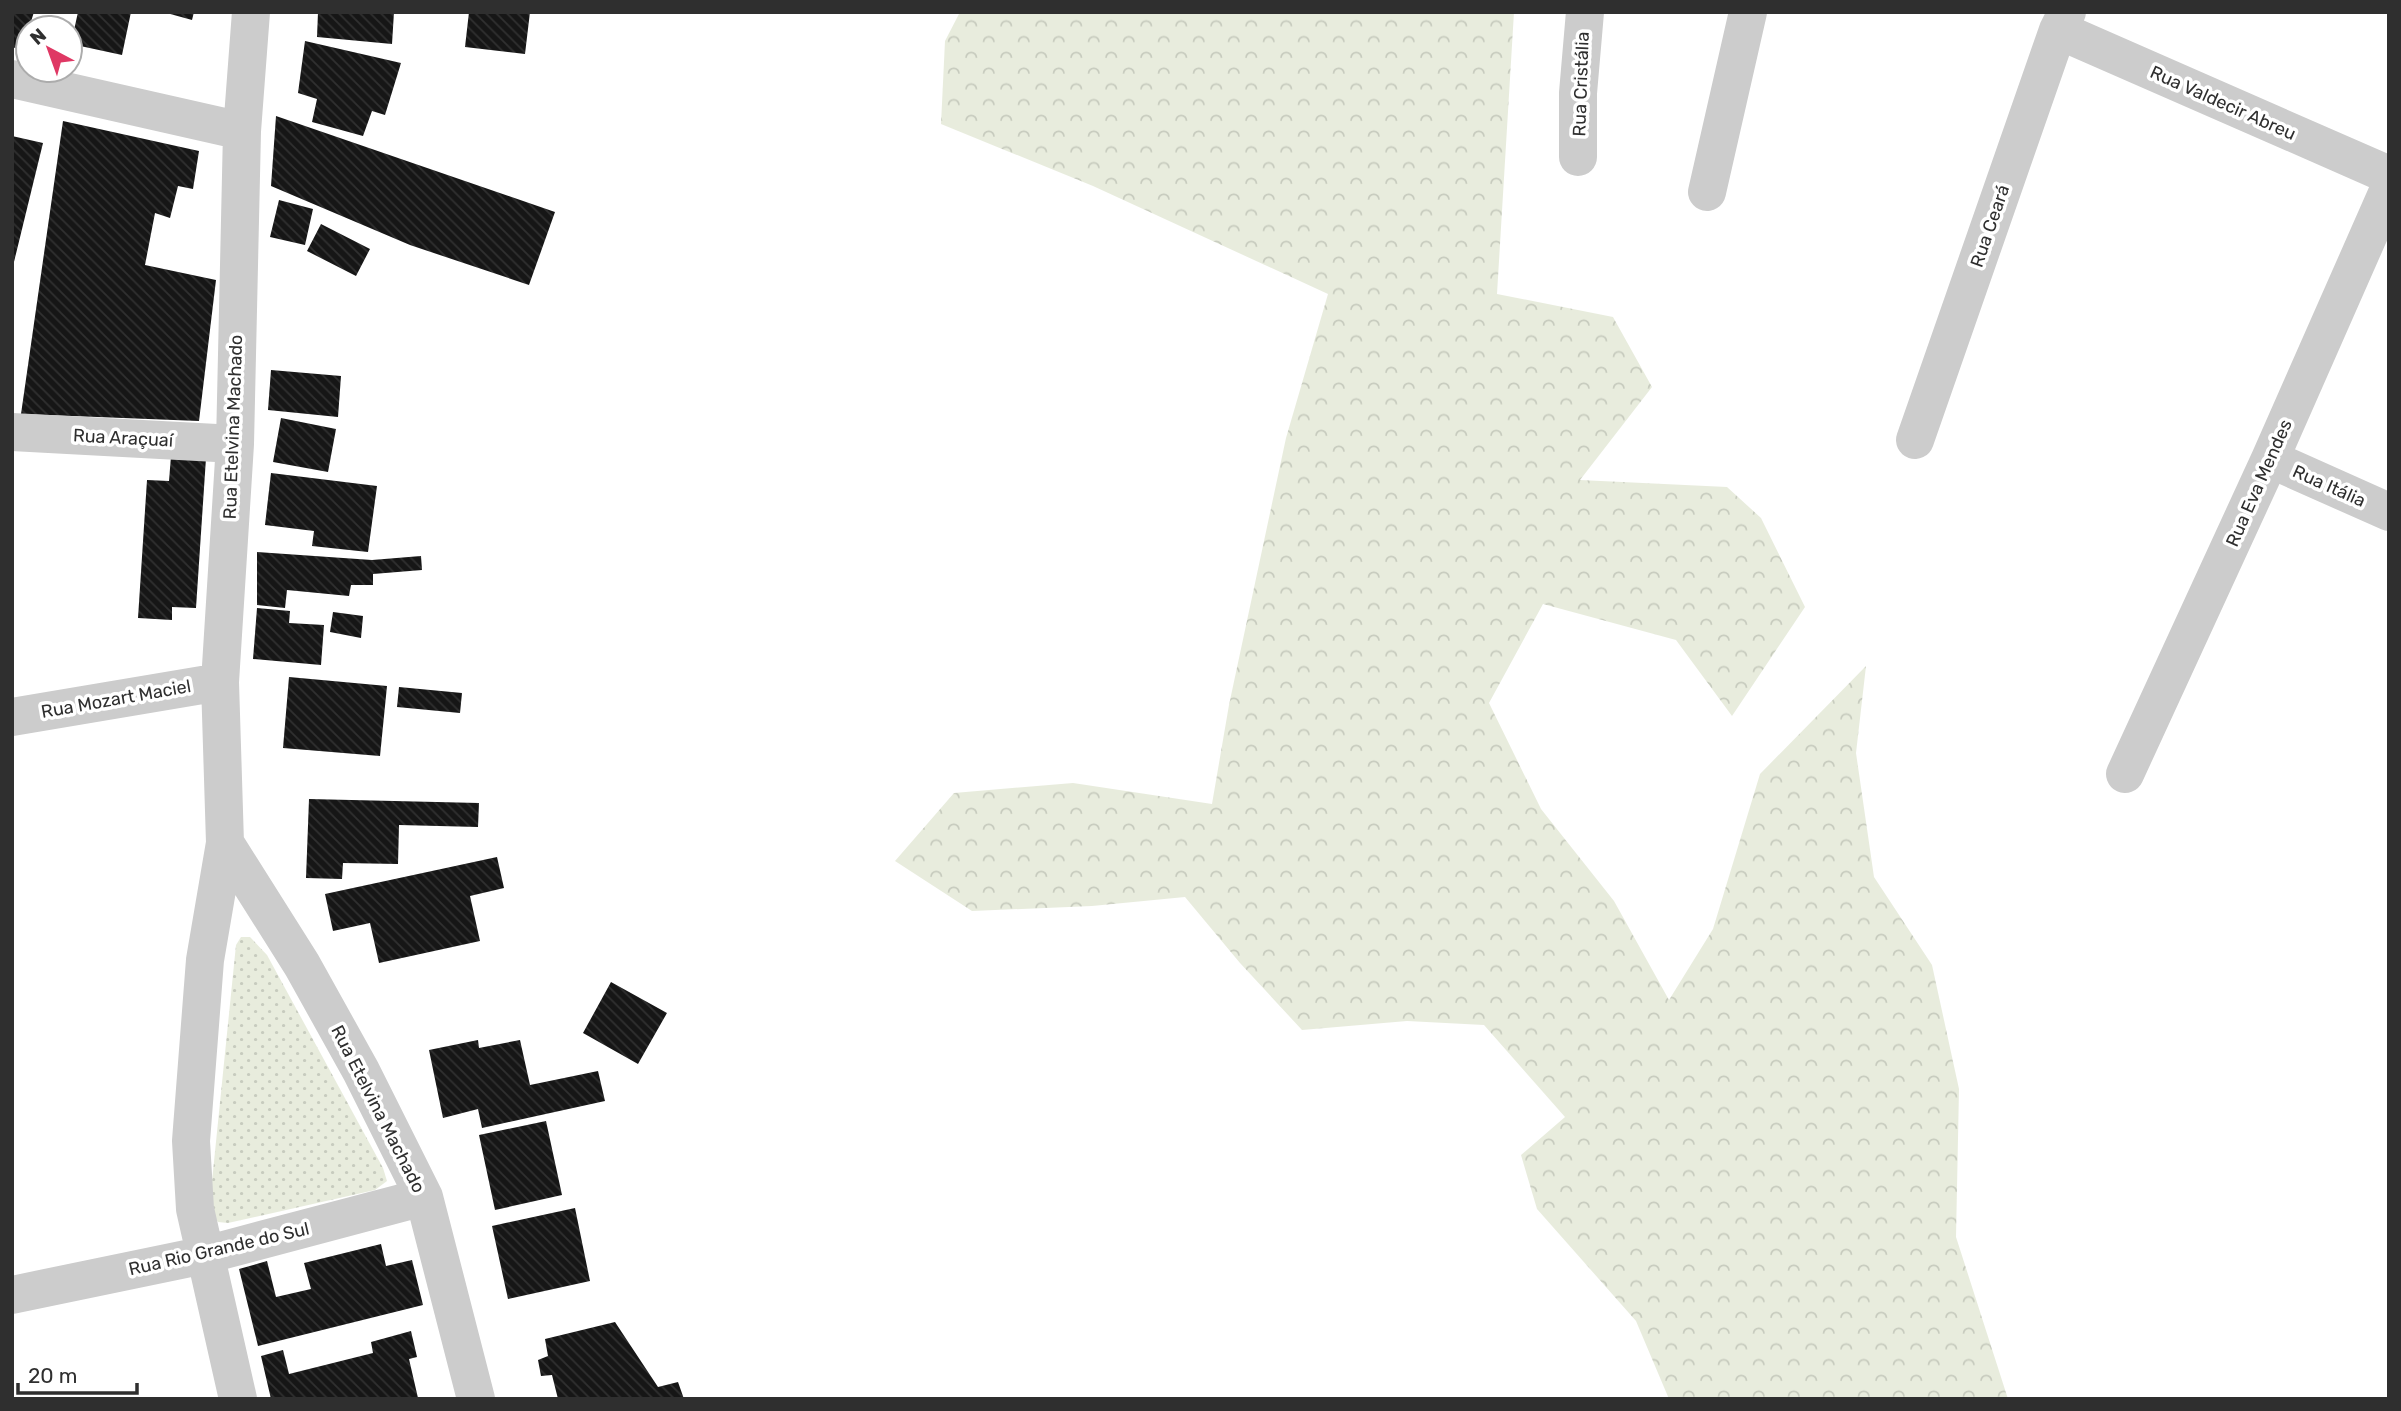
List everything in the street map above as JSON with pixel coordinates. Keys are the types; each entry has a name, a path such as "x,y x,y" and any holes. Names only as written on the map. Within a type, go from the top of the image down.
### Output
{"street":[{"name":"Rua Etelvina Machado","path":"238,1399 195,1209 191,1142 205,960 225,843 220,682 235,444 242,131 251,12"},
{"name":"Rua Cristália","path":"1578,157 1578,93 1585,12"},
{"path":"1707,192 1748,12"},
{"name":"Rua Valdecir Abreu","path":"2063,21 2389,175"},
{"name":"Rua Ceará","path":"1915,440 2063,21"},
{"path":"12,79 242,131"},
{"name":"Rua Eva Mendes","path":"2125,774 2270,459 2389,190"},
{"name":"Rua Araçuaí","path":"12,432 235,444"},
{"name":"Rua Itália","path":"2270,459 2389,512"},
{"name":"Rua Mozart Maciel","path":"12,717 220,682"},
{"name":"Rua Etelvina Machado","path":"225,843 302,965 361,1071 424,1197 476,1399"},
{"name":"Rua Rio Grande do Sul","path":"12,1295 205,1255 424,1197"}],"green space":[{"path":"960,12 1514,12 1497,294 1613,317 1652,387 1580,480 1727,487 1761,518 1805,607 1732,716 1676,640 1543,604 1489,703 1541,809 1614,901 1669,1000 1713,929 1760,774 1866,666 1856,753 1874,877 1932,965 1959,1089 1956,1237 2008,1399 1669,1399 1636,1321 1537,1209 1521,1155 1565,1117 1484,1025 1407,1021 1302,1030 1240,963 1185,897 1092,906 972,911 895,861 954,793 1073,783 1212,804 1229,705 1286,438 1328,294 1093,186 941,124 945,41"},
{"path":"241,937 250,937 267,955 383,1168 387,1181 375,1190 228,1223 218,1222 214,1216 211,1191 236,945"}],"building":[{"path":"12,12 34,12 14,14 12,47"},
{"path":"131,12 122,55 84,47 84,14 78,14"},
{"path":"163,12 194,12 192,20"},
{"path":"318,12 394,12 392,44 317,37"},
{"path":"469,12 530,12 525,54 465,47"},
{"path":"305,41 401,63 385,115 372,111 363,136 312,122 317,99 298,93"},
{"path":"276,116 555,212 529,285 410,245 271,186"},
{"path":"63,121 199,151 193,189 178,186 170,218 155,213 145,265 216,280 199,421 21,414"},
{"path":"12,136 43,143 13,266 12,266"},
{"path":"279,200 313,209 305,245 270,237"},
{"path":"321,224 370,249 356,276 307,251"},
{"path":"271,370 341,376 338,417 268,410"},
{"path":"281,418 336,429 328,472 273,462"},
{"path":"171,456 206,458 196,608 172,607 172,620 138,618 147,480 169,481"},
{"path":"271,473 377,486 368,552 312,546 314,531 265,525"},
{"path":"257,552 372,560 421,556 422,570 373,574 373,585 351,585 349,596 287,590 285,608 257,605"},
{"path":"257,608 290,611 289,623 324,625 321,665 253,659"},
{"path":"333,612 363,616 361,638 330,632"},
{"path":"289,677 387,686 380,756 283,748"},
{"path":"399,687 462,693 460,713 397,707"},
{"path":"309,799 479,803 478,827 399,825 398,864 343,863 342,879 306,878"},
{"path":"497,857 504,888 470,896 480,941 379,963 370,923 333,931 325,894"},
{"path":"611,982 667,1013 638,1064 583,1033"},
{"path":"478,1040 479,1048 520,1040 530,1085 598,1071 605,1101 482,1128 478,1109 443,1118 429,1050"},
{"path":"546,1121 562,1195 495,1210 479,1135"},
{"path":"575,1208 590,1281 508,1299 492,1226"},
{"path":"381,1244 386,1266 412,1260 423,1305 258,1346 239,1269 267,1261 276,1297 311,1289 304,1263"},
{"path":"615,1322 658,1387 678,1382 684,1399 558,1399 552,1375 541,1376 538,1360 548,1356 545,1339"},
{"path":"411,1331 417,1357 409,1359 418,1398 271,1399 261,1356 283,1350 289,1374 373,1353 371,1342"}]}
